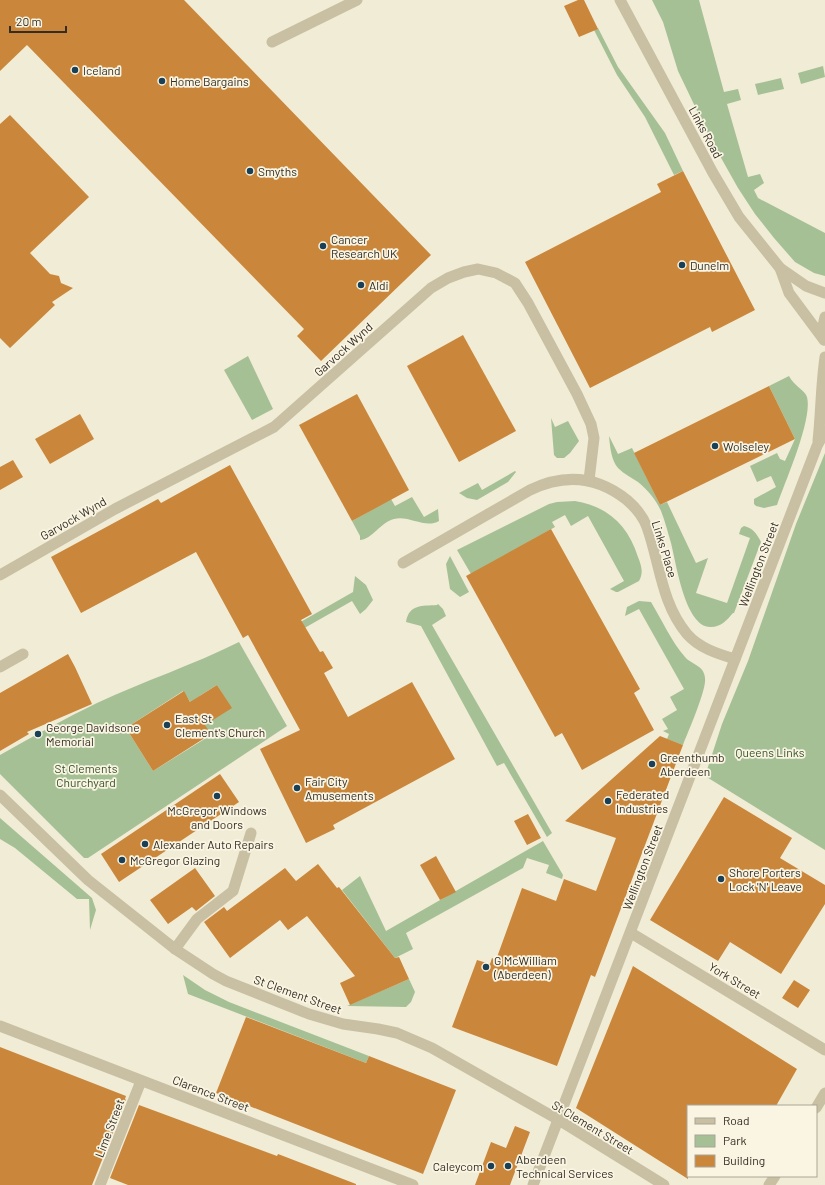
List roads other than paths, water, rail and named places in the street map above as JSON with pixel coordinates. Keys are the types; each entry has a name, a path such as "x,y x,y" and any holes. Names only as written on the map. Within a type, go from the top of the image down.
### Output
{"street":[{"path":"272,42 356,0"},
{"name":"Links Road","path":"620,0 708,164 739,216 780,268 806,286 825,294"},
{"name":"Links Road","path":"780,268 789,293 824,341"},
{"name":"Garvock Wynd","path":"0,575 115,509 274,428 431,288 448,278 478,269 496,273 515,283 528,303 577,394 591,424 594,438 589,480"},
{"path":"824,341 822,330 825,317"},
{"name":"Wellington Street","path":"817,446 825,356"},
{"name":"Wellington Street","path":"533,1185 817,446 825,431"},
{"name":"Links Place","path":"403,563 543,484 562,480 589,480 605,486 622,497 635,508 643,520 667,598 675,616 686,633 694,641 706,649 735,659"},
{"path":"0,667 23,654"},
{"name":"St Clement Street","path":"0,795 88,880 174,949 219,978 280,1002 343,1024 385,1030 411,1038 432,1048 559,1120 664,1185"},
{"path":"174,949 197,919 233,891 251,833"},
{"name":"York Street","path":"631,933 825,1050"},
{"name":"Clarence Street","path":"0,1026 413,1185"},
{"name":"Lime Street","path":"100,1185 141,1081"},
{"path":"817,1106 825,1093"}],"place":[{"name":"Iceland","path":"75,70"},
{"name":"Home Bargains","path":"162,81"},
{"name":"Smyths","path":"250,171"},
{"name":"Cancer Research UK","path":"323,246"},
{"name":"Dunelm","path":"682,265"},
{"name":"Aldi","path":"361,285"},
{"name":"Wolseley","path":"715,446"},
{"name":"East St Clement's Church","path":"167,725"},
{"name":"George Davidsone Memorial","path":"38,734"},
{"name":"Greenthumb Aberdeen","path":"652,764"},
{"name":"Fair City Amusements","path":"297,788"},
{"name":"McGregor Windows and Doors","path":"217,796"},
{"name":"Federated Industries","path":"608,801"},
{"name":"Alexander Auto Repairs","path":"145,844"},
{"name":"McGregor Glazing","path":"122,860"},
{"name":"Shore Porters Lock 'N' Leave","path":"721,879"},
{"name":"G McWilliam (Aberdeen)","path":"486,967"},
{"name":"Caleycom","path":"491,1166"},
{"name":"Aberdeen Technical Services","path":"508,1166"}],"park label":[{"name":"Queens Links","path":"770,752"},
{"name":"St Clements Churchyard","path":"86,775"}]}
